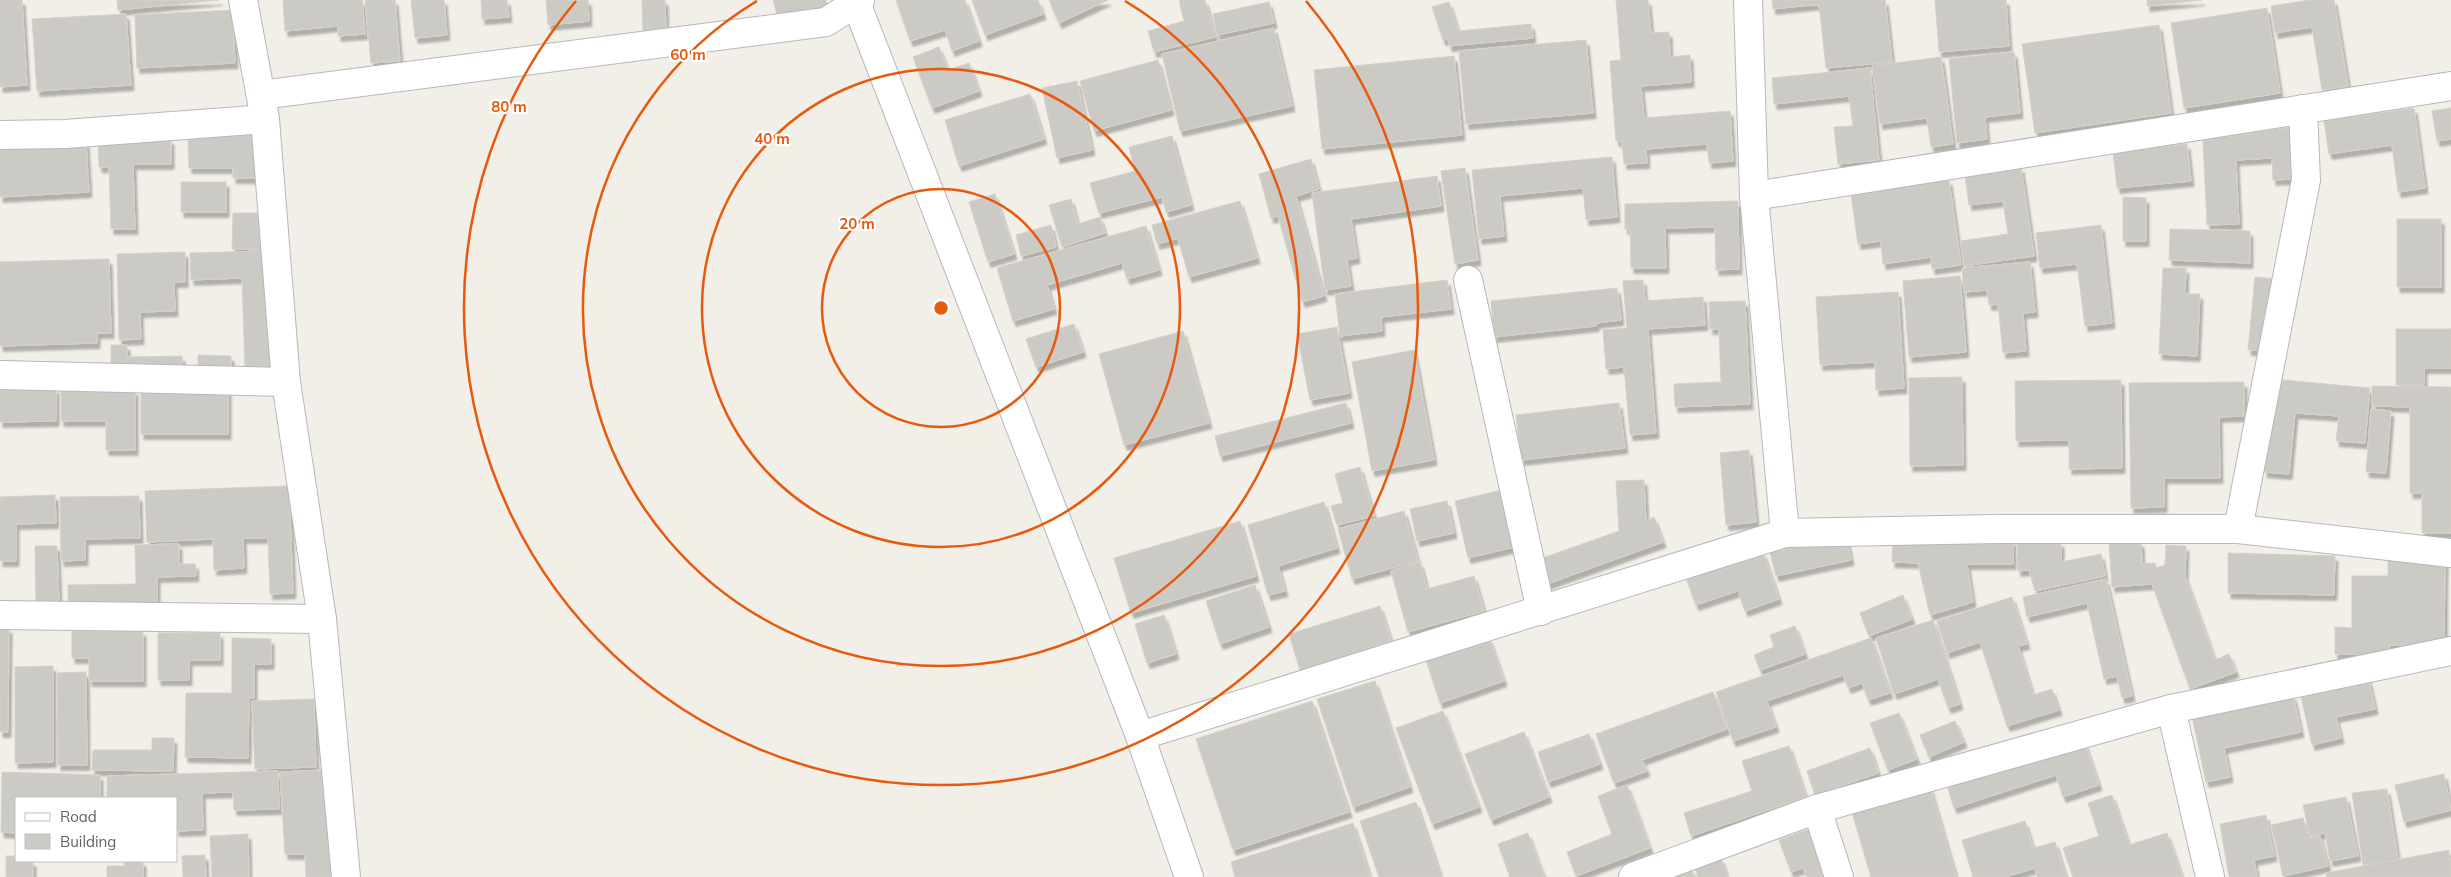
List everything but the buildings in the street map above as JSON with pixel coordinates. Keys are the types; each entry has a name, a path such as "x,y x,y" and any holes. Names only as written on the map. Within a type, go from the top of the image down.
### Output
{"street":[{"path":"243,0 263,107 286,382 322,619 346,877"},
{"path":"1748,0 1754,196 1785,533"},
{"path":"0,135 65,134 263,107 826,22 857,1 1140,736 1189,877"},
{"path":"1754,196 2451,86"},
{"path":"2238,528 2306,180 2304,109"},
{"path":"1468,280 1541,611"},
{"path":"0,375 286,382"},
{"path":"1140,736 1785,533 1996,529 2238,528 2451,553"},
{"path":"0,615 322,619"},
{"path":"1633,877 1817,809 2171,709 2451,651"},
{"path":"2171,709 2210,877"},
{"path":"1817,809 1839,877"}]}
